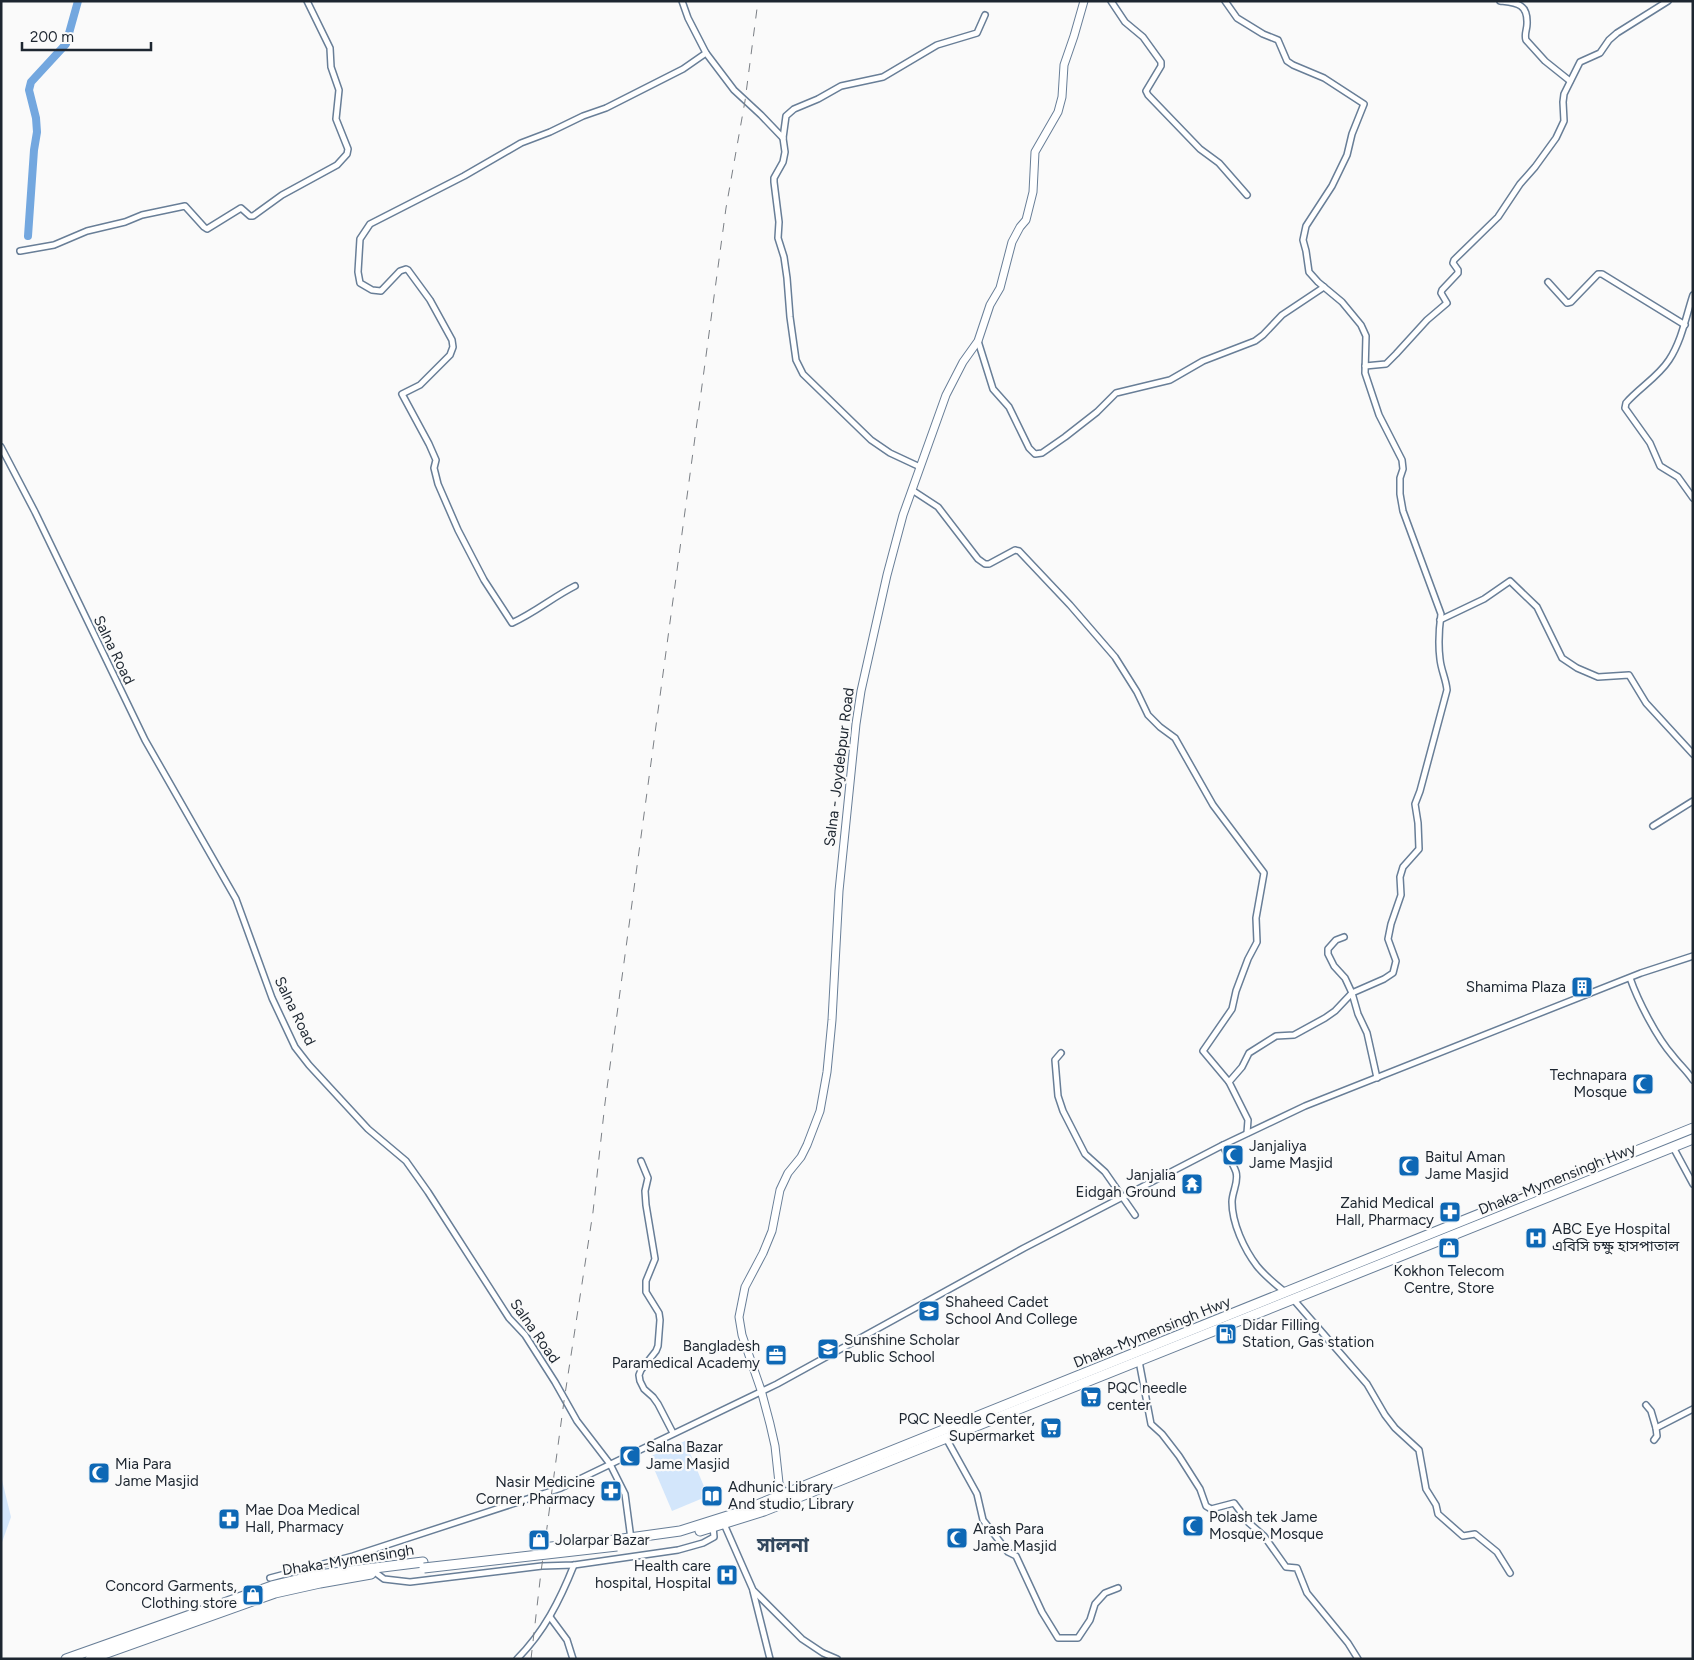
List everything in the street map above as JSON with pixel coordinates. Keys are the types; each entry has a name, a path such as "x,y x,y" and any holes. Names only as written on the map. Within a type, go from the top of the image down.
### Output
{"highway":[{"name":"Dhaka-Mymensingh Hwy","path":"616,1543 680,1531 737,1513 1693,1128"},
{"name":"Dhaka-Mymensingh Hwy","path":"616,1543 672,1538 764,1511 1693,1139"},
{"name":"Dhaka-Mymensingh","path":"66,1659 272,1586 318,1575 616,1543"},
{"name":"Dhaka-Mymensingh","path":"90,1659 275,1593 320,1582 423,1565"}],"main road":[{"name":"Salna - Joydebpur Road","path":"784,1494 779,1484 775,1446 761,1390 742,1335 739,1317 740,1304 745,1287 772,1232 780,1190 788,1173 801,1157 820,1111 828,1063 839,891 856,724 863,683 903,515 946,395 963,362 978,341 990,305 1000,288 1012,242 1026,220 1035,178 1035,152 1058,112 1062,97 1064,64 1084,1"}],"street":[{"path":"20,251 54,245 87,231 124,222 142,215 185,206 204,228 208,229 241,208 250,216 253,216 282,195 337,165 347,154 348,149 336,119 339,90 331,66 330,48 307,1"},
{"path":"682,1 688,18 706,53 734,90 783,138"},
{"path":"1111,1 1125,22 1143,37 1161,62 1161,66 1146,91 1148,95 1200,149 1220,163 1247,195"},
{"path":"1226,1 1237,18 1263,34 1278,40 1287,61 1324,78 1364,104 1352,134 1347,155 1332,186 1306,226 1303,234 1308,272 1342,302 1362,325 1366,336 1365,366 1379,415 1402,460 1403,469 1400,478 1400,494 1403,511 1441,614 1439,657 1446,678 1447,690 1415,804 1414,811 1418,823 1419,849 1403,867 1400,876 1402,895 1391,924 1388,939 1396,961 1393,973 1352,993 1336,1011 1325,1018 1294,1035 1276,1036 1249,1053 1242,1067 1229,1082"},
{"path":"1500,1 1516,3 1521,7 1526,14 1526,40 1545,61 1570,81"},
{"path":"1365,366 1386,364 1427,320 1448,303 1441,293 1458,274 1458,270 1453,263 1454,260 1498,217 1520,184 1556,138 1564,121 1564,94 1580,62 1600,53 1609,40 1617,33 1668,1"},
{"path":"920,467 890,454 871,440 804,374 796,360 784,257 778,238 779,222 774,178 783,162 785,152 783,138 786,116 794,109 818,100 841,86 882,77 937,45 977,33 985,15"},
{"path":"575,586 530,615 512,623 504,613 458,530 438,484 434,468 436,460 402,394 420,385 450,355 453,347 452,340 430,300 408,270 400,270 382,291 372,290 360,283 358,272 360,239 370,224 464,176 521,143 606,108 683,69 706,53"},
{"path":"1548,282 1567,302 1571,302 1598,274 1602,274 1685,325"},
{"path":"978,341 993,389 1008,407 1029,448 1035,454 1042,452 1065,437 1097,412 1116,393 1170,380 1203,361 1254,341 1263,336 1282,315 1324,287"},
{"path":"1693,294 1685,325 1669,359 1626,404 1625,408 1650,443 1660,466 1678,477 1693,498"},
{"name":"Salna Road","path":"1,447 35,512 145,740 236,899 272,998 296,1047 309,1065 368,1128 406,1161 509,1318 525,1334 577,1421 610,1464 625,1494 631,1539"},
{"path":"912,490 938,507 978,559 985,564 989,564 1015,550 1019,550 1070,605 1115,657 1153,721 1175,738 1212,805 1264,873 1256,918 1257,942 1248,959 1232,1008 1203,1051 1229,1082 1248,1120 1247,1133"},
{"path":"1440,620 1484,599 1510,581 1536,606 1562,658 1577,668 1598,677 1629,675 1646,703 1693,754"},
{"path":"1654,826 1693,801"},
{"path":"1344,937 1336,940 1328,949 1328,954 1334,966 1345,978 1352,993 1366,1033 1377,1078"},
{"path":"270,1578 352,1556 561,1488 761,1390 777,1384 1024,1248 1247,1133 1305,1106 1630,978 1693,956"},
{"path":"1630,978 1637,998 1672,1056 1693,1080"},
{"path":"1061,1053 1056,1060 1058,1096 1063,1111 1085,1154 1105,1172 1135,1215"},
{"path":"1223,1145 1236,1172 1237,1180 1233,1188 1232,1210 1238,1230 1256,1264 1285,1292"},
{"path":"1673,1147 1693,1184"},
{"path":"641,1161 648,1178 645,1191 646,1204 655,1259 646,1281 646,1292 659,1313 660,1320 658,1346 639,1375 644,1389 653,1397 663,1412 673,1433"},
{"path":"1293,1299 1367,1384 1395,1428 1419,1450 1426,1489 1436,1505 1438,1514 1463,1536 1475,1534 1497,1552 1510,1573"},
{"path":"1139,1361 1151,1424 1162,1434 1179,1456 1200,1489 1206,1506 1211,1509 1234,1503 1249,1524 1264,1536 1286,1567 1297,1568 1307,1593 1348,1643 1358,1659"},
{"path":"1646,1405 1651,1411 1656,1428 1657,1436 1654,1440"},
{"path":"1656,1428 1693,1408"},
{"path":"946,1438 978,1494 983,1520 1008,1552 1016,1556 1042,1612 1058,1638 1078,1638 1090,1620 1095,1604 1105,1593 1118,1588"},
{"path":"724,1524 753,1590 770,1659"},
{"path":"376,1573 384,1579 410,1582 542,1566 574,1565 678,1550 714,1538 713,1527"},
{"path":"517,1659 529,1647 550,1617 574,1565"},
{"path":"753,1590 802,1639 823,1653 837,1659"},
{"path":"550,1617 568,1640 573,1659"}],"shaded area":[{"path":"685,1441 708,1496 672,1511 649,1457"},
{"path":"1,1476 11,1517 1,1545"}],"waterway":[{"path":"28,236 37,132 36,118 29,90 31,82 66,44 78,1"}],"railway":[{"path":"531,1659 564,1401 593,1212 605,1103 726,208 745,101 758,1"}],"place":[{"name":"Shamima Plaza","path":"1582,987"},
{"name":"Technapara Mosque","path":"1643,1084"},
{"name":"Janjaliya Jame Masjid","path":"1233,1155"},
{"name":"Baitul Aman Jame Masjid","path":"1409,1166"},
{"name":"Janjalia Eidgah Ground","path":"1192,1184"},
{"name":"Zahid Medical Hall, Pharmacy","path":"1450,1212"},
{"name":"ABC Eye Hospital এবিসি চক্ষু হাসপাতাল","path":"1536,1238"},
{"name":"Kokhon Telecom Centre, Store","path":"1449,1248"},
{"name":"Shaheed Cadet School And College","path":"929,1311"},
{"name":"Didar Filling Station, Gas station","path":"1226,1334"},
{"name":"Sunshine Scholar Public School","path":"828,1349"},
{"name":"Bangladesh Paramedical Academy","path":"776,1355"},
{"name":"PQC needle center","path":"1091,1397"},
{"name":"PQC Needle Center, Supermarket","path":"1051,1428"},
{"name":"Salna Bazar Jame Masjid","path":"630,1456"},
{"name":"Mia Para Jame Masjid","path":"99,1473"},
{"name":"Nasir Medicine Corner, Pharmacy","path":"611,1491"},
{"name":"Adhunic Library And studio, Library","path":"712,1496"},
{"name":"Mae Doa Medical Hall, Pharmacy","path":"229,1519"},
{"name":"Polash tek Jame Mosque, Mosque","path":"1193,1526"},
{"name":"Arash Para Jame Masjid","path":"957,1538"},
{"name":"Jolarpar Bazar","path":"539,1540"},
{"name":"Health care hospital, Hospital","path":"727,1575"},
{"name":"Concord Garments, Clothing store","path":"253,1595"}],"district":[{"name":"সালনা","path":"783,1545"}]}
